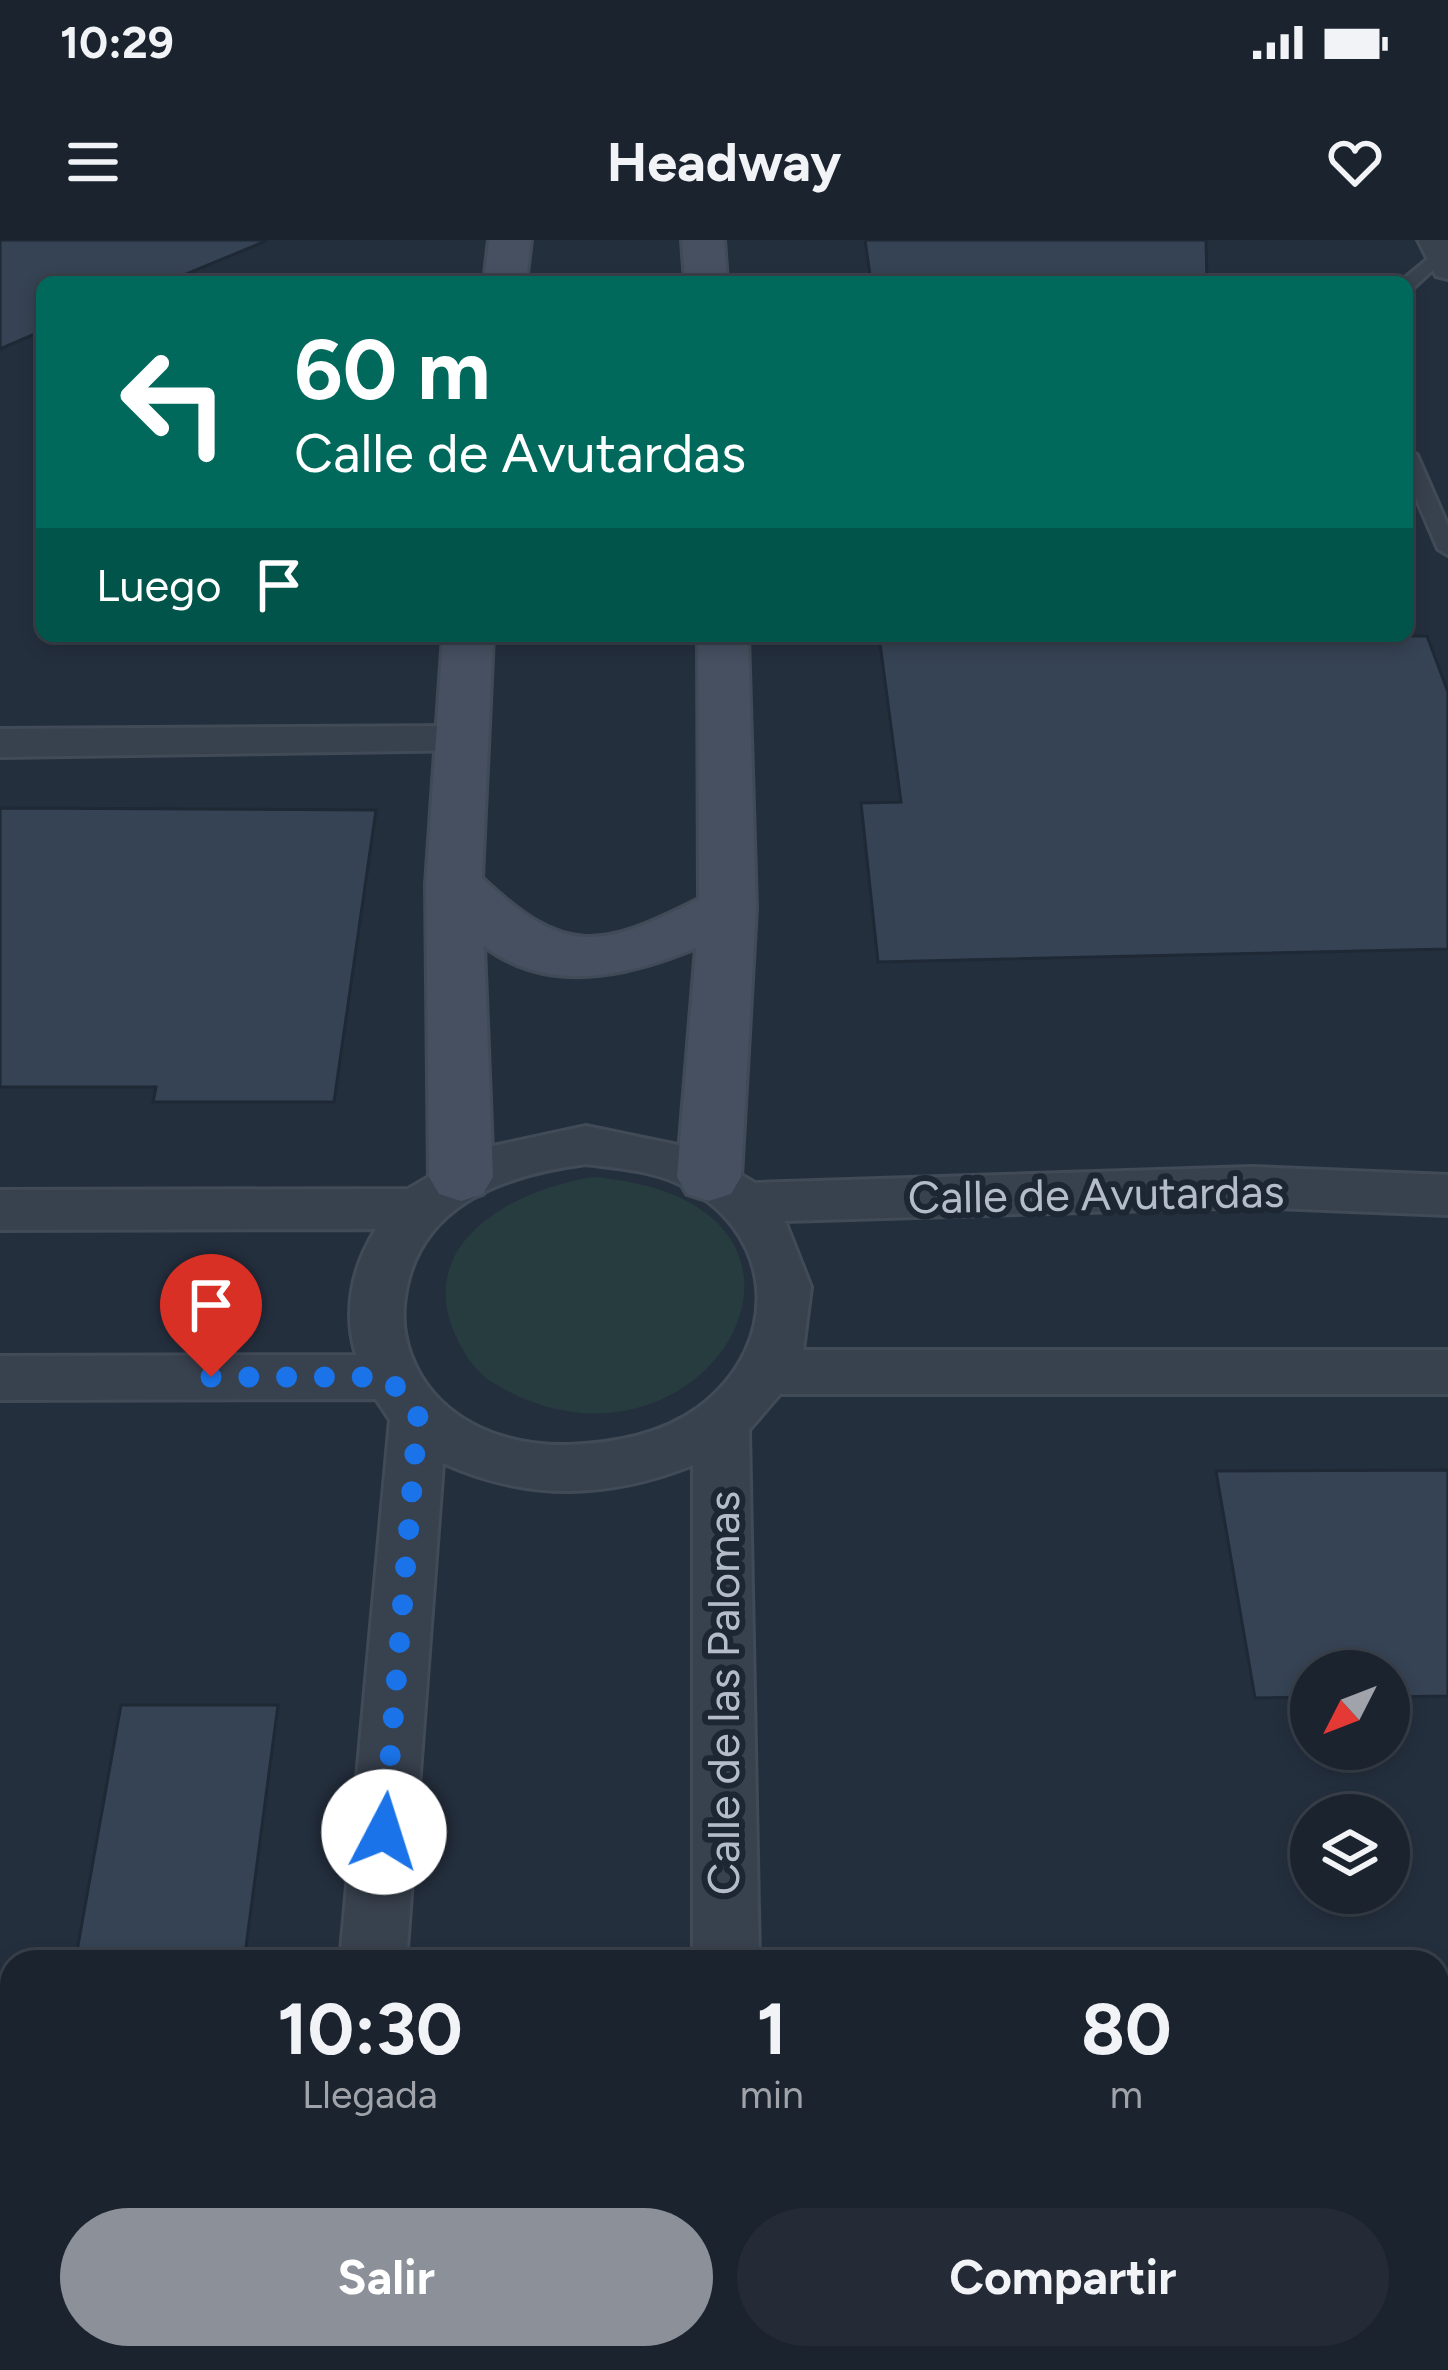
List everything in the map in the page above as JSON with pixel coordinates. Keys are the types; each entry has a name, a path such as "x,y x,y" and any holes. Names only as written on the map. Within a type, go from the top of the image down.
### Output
{"street":[{"path":"506,276 510,240"},
{"path":"703,240 706,276"},
{"path":"440,1193 468,642"},
{"path":"724,642 726,1190"},
{"path":"0,743 461,740"},
{"path":"454,884 518,942 581,958 655,946 728,908"},
{"path":"586,1145 651,1153 726,1190 771,1240 785,1283 784,1327 768,1372 722,1423 665,1454 600,1469 531,1468 470,1449 403,1396 374,1333 374,1289 391,1246 440,1193 520,1153 586,1145"},
{"path":"1252,1187 1317,1156 1448,1159"},
{"name":"Calle de Avutardas","path":"726,1190 1252,1187 1448,1195"},
{"path":"0,1210 440,1193"},
{"path":"768,1372 1448,1372"},
{"path":"0,1378 403,1396"},
{"path":"374,1950 403,1396"},
{"name":"Calle de las Palomas","path":"722,1423 726,1950"}],"lane":[{"path":"1413,279 1441,254"},
{"path":"1413,469 1448,549"}],"green space":[{"path":"593,1177 680,1198 729,1237 744,1286 731,1336 694,1379 640,1407 571,1412 495,1384 481,1373 455,1335 446,1295 450,1267 463,1242 484,1222 536,1192"}],"building":[{"path":"0,240 266,240 181,276 36,276 36,334 0,349"},
{"path":"865,240 1206,240 1207,276 870,276"},
{"path":"1413,636 1427,636 1448,692 1448,949 878,962 861,803 901,802 880,642 1413,642"},
{"path":"0,808 376,810 334,1102 153,1102 156,1087 0,1087"},
{"path":"1448,1470 1448,1696 1410,1697 1410,1650 1290,1650 1290,1697 1255,1698 1216,1471"},
{"path":"121,1705 278,1705 246,1950 77,1950"}],"route":[{"path":"211,1377 388,1377 418,1415 384,1832"}]}
